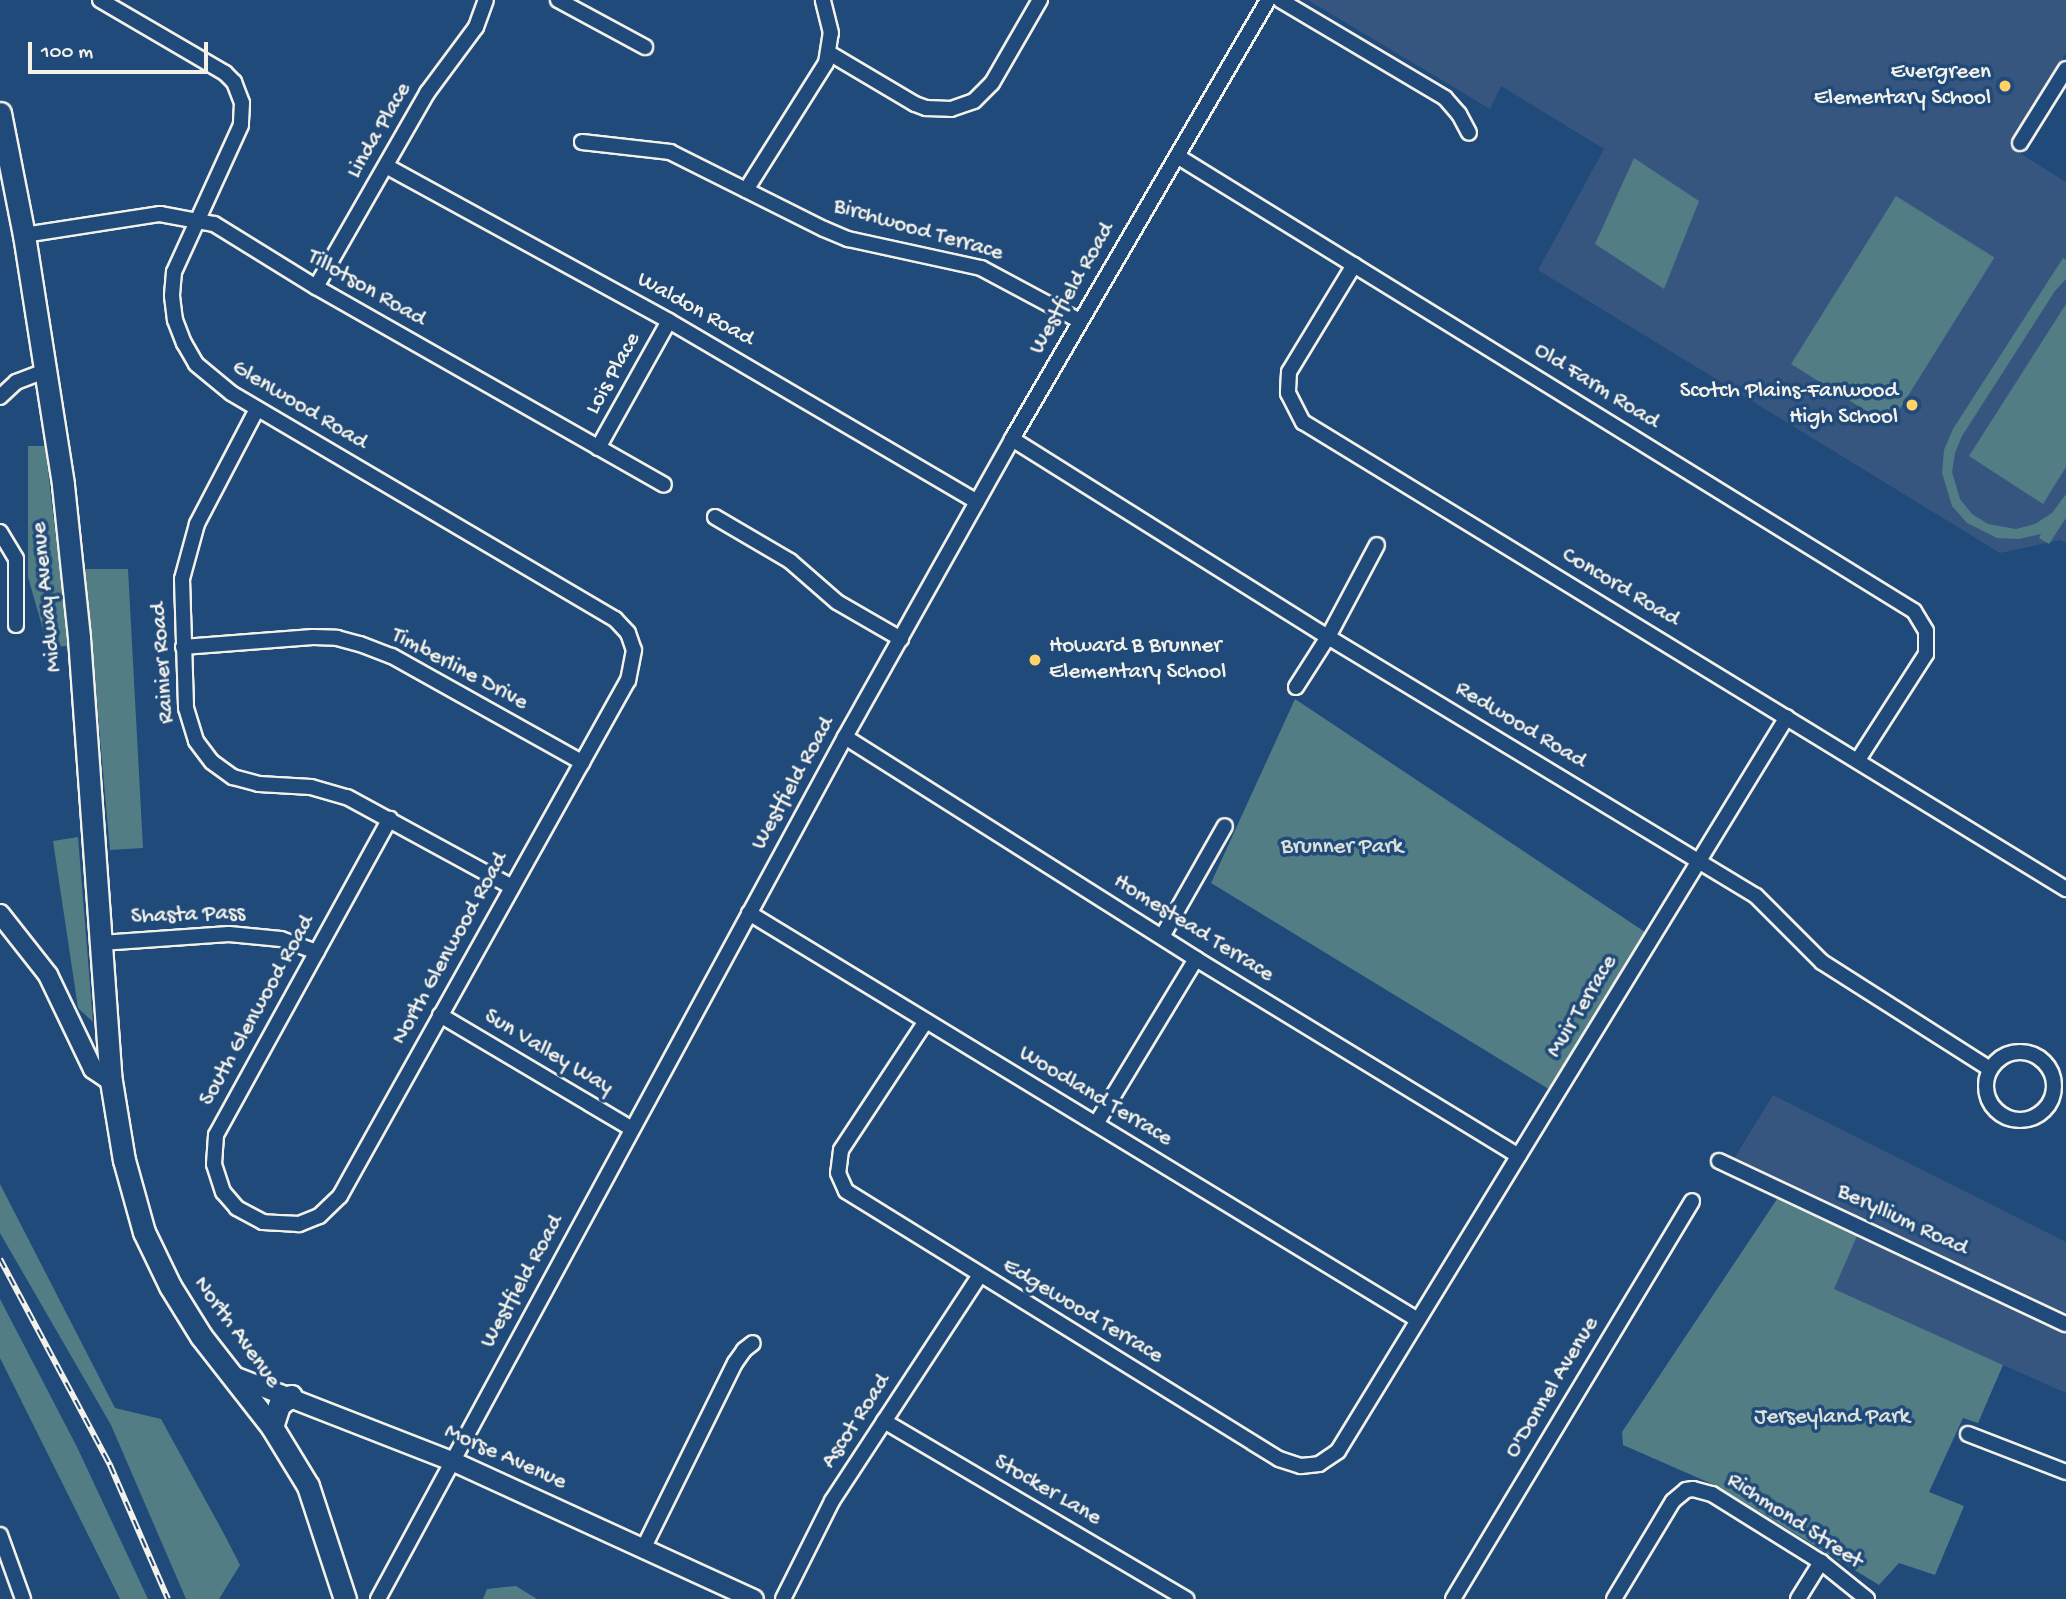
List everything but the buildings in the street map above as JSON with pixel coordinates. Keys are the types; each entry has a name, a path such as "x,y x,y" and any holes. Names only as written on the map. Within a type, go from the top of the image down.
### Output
{"main road":[{"name":"Midway Avenue","path":"0,113 10,201 24,235 47,370 78,627 111,1081"},
{"name":"North Avenue","path":"111,1081 124,1160 144,1232 185,1313 272,1427 308,1486 345,1599"},
{"path":"272,1427 279,1405 291,1396"}],"street":[{"name":"Glenwood Road","path":"100,0 225,73 239,92 242,125 196,218 174,272 172,296 179,332 204,373 257,409 615,619 630,637"},
{"name":"Linda Place","path":"316,287 427,93 475,27 485,0"},
{"path":"558,0 645,47"},
{"path":"829,53 915,104 926,108 951,110 974,101 992,83 1040,0"},
{"name":"Westfield Road","path":"378,1599 845,737 1012,439 1268,0"},
{"path":"1280,0 1445,98 1459,114 1469,133"},
{"path":"746,190 822,70 829,53 831,33 827,2"},
{"path":"2020,143 2060,91 2066,69"},
{"name":"Birchwood Terrace","path":"582,142 670,152 848,239 981,268 1080,321"},
{"name":"Old Farm Road","path":"1177,156 1914,611 1926,631 1926,654 1858,760"},
{"name":"Waldon Road","path":"386,166 669,321 977,502"},
{"name":"Tillotson Road","path":"24,235 144,215 196,218 226,229 316,287 664,485"},
{"name":"Concord Road","path":"1354,265 1289,372 1291,404 1303,422 2066,889"},
{"name":"Lois Place","path":"598,448 669,321"},
{"path":"0,397 16,382 47,370"},
{"name":"Rainier Road","path":"257,409 193,537 182,579 183,647 189,725 196,741 212,762 242,780 329,791 390,819 512,887"},
{"name":"Redwood Road","path":"1012,439 1328,637 1756,896 1822,962 1990,1069"},
{"path":"715,517 790,561 837,602 901,639"},
{"path":"0,532 16,559 16,625"},
{"path":"1296,687 1328,637 1377,545"},
{"name":"Timberline Drive","path":"183,647 313,637 337,638 360,644 392,656 582,762"},
{"name":"North Glenwood Road","path":"256,1219 270,1224 299,1224 331,1207 345,1188 631,673 634,650 630,637"},
{"name":"Muir Terrace","path":"1418,1320 1787,717"},
{"name":"Homestead Terrace","path":"845,737 1163,935 1196,960 1519,1156"},
{"name":"South Glenwood Road","path":"256,1219 237,1208 217,1178 214,1157 216,1135 390,819"},
{"path":"1163,935 1225,826"},
{"name":"Woodland Terrace","path":"749,913 1418,1320"},
{"path":"0,914 48,975 93,1069 111,1081"},
{"name":"Shasta Pass","path":"101,943 229,934 281,939 317,952"},
{"path":"1096,1124 1196,960"},
{"name":"Sun Valley Way","path":"440,1015 632,1129"},
{"name":"Edgewood Terrace","path":"926,1021 841,1150 838,1173 852,1197 1279,1459 1301,1466 1319,1464 1338,1451 1418,1320"},
{"path":"2012,1053 2034,1054 2048,1065 2053,1075 2054,1093 2050,1102 2035,1117 2024,1120 2007,1117 1993,1106 1988,1097 1987,1079 1990,1069 2003,1056 2012,1053"},
{"name":"Beryllium Road","path":"1719,1161 2066,1324"},
{"name":"O'Donnel Avenue","path":"1453,1599 1692,1201"},
{"name":"Ascot Road","path":"783,1599 832,1502 979,1276"},
{"path":"644,1547 735,1363 744,1349 753,1343"},
{"name":"Morse Avenue","path":"231,1375 291,1396 452,1461 754,1599"},
{"name":"Stocker Lane","path":"884,1422 1186,1599"},
{"path":"1968,1434 2066,1472"},
{"name":"Richmond Street","path":"1614,1599 1673,1501 1686,1490 1693,1489 1712,1494 1821,1562 1867,1599"},
{"path":"0,1535 23,1599"},
{"path":"1798,1599 1821,1562"}],"shaded area":[{"name":"Scotch Plains-Fanwood High School","path":"1308,0 2066,0 2066,53 2010,147 2066,182 2066,543 2060,540 2000,553 1538,270 1604,149 1501,86 1490,109"},
{"path":"1773,1095 2066,1242 2066,1393 1833,1289 1857,1236 1724,1175"}],"green space":[{"path":"1634,158 1699,201 1664,289 1595,244"},
{"path":"1896,196 1994,257 1889,425 1791,364"},
{"path":"2063,258 2066,260 2066,279 2055,291 1962,436 1955,453 1952,472 1960,499 1972,514 1988,524 2016,529 2035,524 2052,513 2066,494 2066,518 2049,544 2039,538 2041,534 2019,539 1997,538 1967,523 1952,506 1942,473 1944,450 1953,429"},
{"path":"2066,304 2066,467 2043,504 1969,456"},
{"path":"28,446 45,446 69,646 48,647 28,577"},
{"path":"85,569 128,569 143,848 110,850"},
{"name":"Brunner Park","path":"1295,699 1648,934 1552,1091 1211,883"},
{"path":"78,837 93,1022 78,1008 53,841"},
{"path":"0,1184 115,1408 161,1419 223,1532 240,1565 219,1599 186,1599 111,1425 0,1233"},
{"name":"Jerseyland Park","path":"1777,1199 1857,1236 1834,1289 2003,1365 1978,1423 1963,1418 1929,1492 1964,1506 1935,1575 1899,1563 1879,1585 1719,1487 1623,1445 1622,1432"},
{"path":"0,1299 77,1447 148,1599 120,1599 0,1358"},
{"path":"516,1586 537,1599 483,1599 487,1589"}],"railway":[{"path":"0,1259 110,1465 168,1599"}],"place":[{"name":"Evergreen Elementary School","path":"2005,86"},
{"name":"Scotch Plains-Fanwood High School","path":"1912,405"},
{"name":"Howard B Brunner Elementary School","path":"1035,660"}]}
